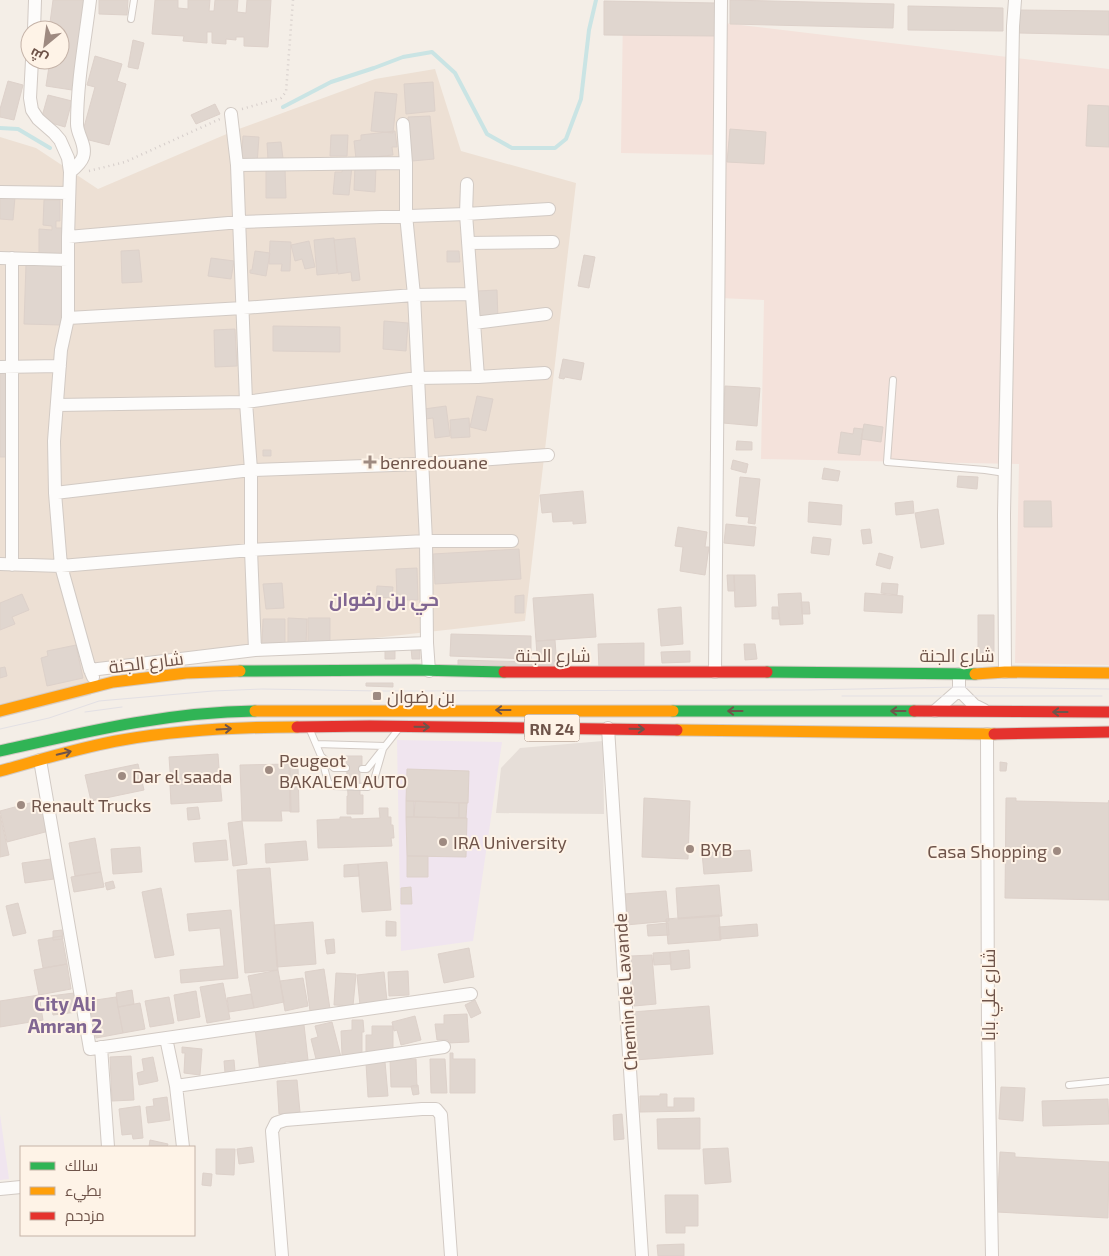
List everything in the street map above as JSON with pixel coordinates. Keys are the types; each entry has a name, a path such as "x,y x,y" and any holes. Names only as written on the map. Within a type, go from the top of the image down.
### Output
{"main road":[{"name":"شارع الجنة","path":"0,712 113,682 186,673 272,670 550,674 715,672 1109,673"},
{"name":"RN 24","path":"0,751 117,725 171,716 242,711 1109,712"},
{"name":"RN 24","path":"0,771 122,740 196,731 262,727 608,728 987,734 1109,732"}],"street":[{"path":"34,20 35,0"},
{"path":"71,174 83,158 84,144 77,130 77,104 90,0"},
{"path":"715,672 720,0"},
{"path":"1005,672 1004,474 1015,0"},
{"path":"31,70 30,98 32,110 38,119 54,132 60,140 68,158 71,174 68,237 68,318 61,350 54,442 55,493 61,566 90,670 98,686"},
{"path":"231,114 237,165 240,222 246,402 251,470 251,550 255,650"},
{"path":"402,124 406,163 406,215 414,295 426,541 429,671"},
{"path":"237,165 406,163"},
{"path":"467,184 466,214 478,378"},
{"path":"0,192 69,193"},
{"path":"68,237 240,222 466,214 549,209"},
{"path":"468,243 553,242"},
{"path":"68,260 6,258 6,565 61,566 251,550 426,541 512,541"},
{"path":"68,318 243,308 414,295 471,294"},
{"path":"474,323 546,314"},
{"path":"6,367 60,366"},
{"path":"57,404 246,402 418,378 478,378 545,373"},
{"path":"55,493 251,470 421,464 548,455"},
{"path":"90,670 255,650 427,642"},
{"path":"959,674 959,690 974,705 988,712"},
{"path":"935,711 959,690"},
{"name":"Chemin de Lavande","path":"608,728 642,1256"},
{"name":"شارع علي بابا","path":"987,734 988,1028 992,1256"},
{"path":"40,760 90,1049 471,994"},
{"path":"166,1038 176,1086 182,1146"},
{"path":"176,1086 444,1047"},
{"path":"101,1048 108,1146"},
{"path":"282,1256 272,1131 276,1123 285,1120 436,1109 441,1115 451,1256"},
{"path":"0,1188 20,1187"}],"lane":[{"path":"131,19 134,0"},
{"path":"893,380 887,462 985,470 1004,474"},
{"path":"362,769 367,769 400,726"},
{"path":"308,727 321,756 328,782 333,786 368,787 374,780 384,748"},
{"path":"316,744 384,748"},
{"path":"321,756 334,768 346,768"},
{"path":"1069,1085 1109,1081"}],"path":[{"path":"71,174 124,162 231,114 254,105 281,98 286,92 293,0"}],"shaded area":[{"path":"623,11 1109,69 1109,665 1015,663 1019,464 761,459 764,300 720,298 722,155 621,153"},
{"path":"435,69 461,151 576,183 525,621 90,670 91,695 0,718 0,137 36,148 98,189 236,130 375,79"},
{"name":"IRA University","path":"397,740 502,742 473,941 401,951"},
{"path":"603,741 604,814 496,813 501,768 520,748"},
{"path":"0,1114 9,1179 0,1180"}],"building":[{"path":"53,0 86,0 72,90 46,86 48,70 70,70 70,20 50,20"},
{"path":"99,0 128,0 127,15 99,14"},
{"path":"155,0 178,0 178,8 188,9 188,0 210,0 209,11 214,11 215,0 238,0 237,12 246,13 247,0 271,0 268,47 244,46 244,37 236,37 236,40 226,39 226,44 212,43 212,32 207,32 207,43 183,41 184,36 152,34"},
{"path":"730,0 894,4 893,28 730,24"},
{"path":"604,1 716,3 716,36 604,35"},
{"path":"908,6 1003,8 1003,31 908,30"},
{"path":"1020,10 1109,11 1109,35 1019,33"},
{"path":"133,40 144,43 138,69 128,67"},
{"path":"95,56 122,64 117,81 126,84 109,145 81,138 95,87 87,85"},
{"path":"8,81 23,85 14,120 0,117 0,109"},
{"path":"433,82 435,111 406,114 404,84"},
{"path":"375,92 397,94 393,133 371,131"},
{"path":"48,95 72,101 65,127 41,120"},
{"path":"215,104 220,114 196,124 191,115"},
{"path":"1088,105 1109,106 1109,147 1086,146"},
{"path":"430,116 434,159 412,161 408,117"},
{"path":"730,129 766,132 764,164 727,162"},
{"path":"395,131 397,147 392,147 393,155 356,159 354,141 361,140 361,135"},
{"path":"331,135 348,135 347,156 330,156"},
{"path":"243,136 259,137 257,164 241,163"},
{"path":"281,142 283,159 268,160 267,143"},
{"path":"355,165 376,166 375,192 354,190"},
{"path":"343,166 352,166 349,195 333,194 335,172 342,172"},
{"path":"266,168 285,168 286,198 266,198"},
{"path":"0,196 15,197 13,220 0,219"},
{"path":"44,200 60,200 60,221 56,221 56,228 63,228 62,255 39,257 39,229 52,230 52,226 43,225"},
{"path":"334,238 337,273 317,275 314,240"},
{"path":"355,238 360,280 352,281 351,272 338,274 334,240"},
{"path":"270,241 291,242 290,271 281,271 282,264 269,264"},
{"path":"309,241 315,267 305,269 302,259 295,261 291,245"},
{"path":"139,250 142,282 122,283 121,251"},
{"path":"255,251 270,253 266,276 250,273"},
{"path":"447,251 459,251 460,262 447,262"},
{"path":"584,255 595,257 589,288 578,286"},
{"path":"211,258 234,261 231,279 208,276"},
{"path":"26,264 62,264 61,325 24,324"},
{"path":"497,290 498,320 478,320 477,291"},
{"path":"384,321 408,323 406,351 383,349"},
{"path":"273,326 340,327 340,352 273,351"},
{"path":"235,329 237,366 215,367 214,330"},
{"path":"563,359 584,363 581,380 565,377 564,379 559,378"},
{"path":"0,371 6,371 8,457 0,457"},
{"path":"725,386 760,388 757,426 723,423"},
{"path":"477,396 493,399 486,431 470,427"},
{"path":"446,406 450,436 435,438 433,418 425,419 424,409"},
{"path":"469,418 470,437 451,438 450,420"},
{"path":"864,424 883,427 881,442 861,439"},
{"path":"854,428 863,429 860,455 838,453 841,432 853,434"},
{"path":"737,441 752,442 752,450 736,450"},
{"path":"263,450 271,450 271,456 263,456"},
{"path":"733,460 748,464 746,473 731,469"},
{"path":"824,468 840,471 838,481 822,479"},
{"path":"958,476 978,477 977,489 957,487"},
{"path":"740,477 760,479 755,524 748,523 749,517 736,516"},
{"path":"583,491 586,523 573,524 573,521 553,522 552,512 542,513 540,495"},
{"path":"913,501 914,513 896,515 895,503"},
{"path":"1024,501 1051,501 1052,527 1024,527"},
{"path":"809,502 842,505 841,525 808,522"},
{"path":"938,509 944,544 921,548 915,513"},
{"path":"726,524 756,527 754,546 724,543"},
{"path":"678,527 707,532 705,547 709,547 705,575 680,571 683,547 675,546"},
{"path":"870,529 872,543 863,544 861,530"},
{"path":"813,537 831,539 829,555 811,553"},
{"path":"519,549 521,579 435,584 433,554"},
{"path":"879,553 893,557 890,569 876,565"},
{"path":"417,568 418,600 397,600 396,569"},
{"path":"727,575 734,575 735,591 728,591"},
{"path":"734,575 755,575 756,606 735,607"},
{"path":"282,583 284,608 266,609 263,584"},
{"path":"882,583 898,584 897,595 881,593"},
{"path":"377,586 393,587 392,598 376,597"},
{"path":"801,593 803,624 780,625 778,594"},
{"path":"865,593 903,596 902,613 864,611"},
{"path":"22,594 29,610 12,617 15,624 0,630 0,603"},
{"path":"593,594 596,637 536,641 533,598"},
{"path":"524,595 524,613 515,613 515,596"},
{"path":"801,602 809,602 810,614 802,614"},
{"path":"681,607 683,644 661,646 658,609"},
{"path":"772,607 778,607 779,619 772,619"},
{"path":"978,615 994,615 994,663 978,663"},
{"path":"288,618 307,619 306,645 288,644"},
{"path":"308,618 330,618 330,643 308,643"},
{"path":"263,619 285,619 285,645 262,645"},
{"path":"451,634 531,636 531,659 450,656"},
{"path":"555,640 557,667 538,668 536,641"},
{"path":"644,643 644,669 599,670 598,644"},
{"path":"744,644 755,644 757,659 745,660"},
{"path":"76,645 83,678 47,686 41,658 48,656 47,651"},
{"path":"411,648 420,648 420,659 412,659"},
{"path":"385,650 395,650 395,659 385,659"},
{"path":"690,651 690,662 662,663 661,652"},
{"path":"458,660 532,662 531,672 458,670"},
{"path":"5,667 7,676 0,678 0,668"},
{"path":"366,683 393,683 393,687 366,686"},
{"path":"218,754 220,782 171,785 169,757"},
{"path":"346,756 362,756 360,795 363,795 363,814 347,814"},
{"path":"1000,762 1007,763 1006,771 1000,771"},
{"path":"138,764 144,790 91,801 85,775"},
{"path":"290,764 291,811 281,811 282,821 242,821 240,765"},
{"path":"289,766 298,766 299,812 290,812"},
{"path":"407,769 469,771 468,803 406,801"},
{"path":"220,782 222,801 171,804 170,785"},
{"path":"644,798 690,801 688,859 642,857"},
{"name":"Casa Shopping","path":"1006,798 1016,798 1016,801 1108,803 1109,800 1109,900 1005,898"},
{"path":"41,800 49,831 7,842 0,811"},
{"path":"406,801 414,801 414,817 406,817"},
{"path":"415,801 459,803 459,818 414,817"},
{"path":"459,803 467,803 466,818 459,818"},
{"path":"198,807 200,819 188,820 187,808"},
{"path":"379,808 388,808 388,817 391,817 391,825 393,825 394,838 391,838 392,846 318,848 317,820 340,819 340,817 351,817 351,819 380,818"},
{"path":"0,815 9,855 0,857"},
{"path":"406,817 467,818 466,857 407,856"},
{"path":"242,821 247,864 233,866 228,823"},
{"path":"95,838 101,872 75,876 69,843"},
{"path":"226,840 228,860 195,862 193,843"},
{"path":"306,841 308,860 266,863 265,844"},
{"path":"140,847 142,872 113,874 111,849"},
{"path":"750,850 752,871 704,874 702,853"},
{"path":"407,856 428,856 428,877 407,877"},
{"path":"51,859 54,879 25,883 22,863"},
{"path":"387,862 391,910 362,912 358,864"},
{"path":"358,864 359,876 344,877 344,865"},
{"path":"270,868 278,970 245,973 237,870"},
{"path":"101,872 104,887 74,892 71,877"},
{"path":"113,881 115,888 107,890 105,883"},
{"path":"719,885 722,916 678,919 676,888"},
{"path":"411,887 412,904 401,904 401,888"},
{"path":"161,888 174,955 155,958 142,892"},
{"path":"666,891 669,921 626,925 624,894"},
{"path":"18,903 26,933 13,936 6,906"},
{"path":"231,910 238,978 181,983 180,970 224,966 220,928 189,931 187,914"},
{"path":"719,915 721,940 668,944 666,919"},
{"path":"386,921 396,922 396,936 386,936"},
{"path":"313,922 316,964 277,967 274,925"},
{"path":"668,923 669,935 648,936 647,925"},
{"path":"757,924 758,936 720,939 719,927"},
{"path":"62,930 63,939 53,940 53,931"},
{"path":"62,936 67,964 43,968 38,940"},
{"path":"334,939 335,953 327,954 325,940"},
{"path":"469,948 474,977 444,983 438,954"},
{"path":"689,950 690,968 671,970 670,952"},
{"path":"670,952 671,964 654,965 653,953"},
{"path":"652,955 656,1004 634,1006 631,956"},
{"path":"67,964 71,989 39,995 34,970"},
{"path":"324,969 330,1009 310,1011 305,972"},
{"path":"278,970 284,1002 254,1008 248,976"},
{"path":"408,971 409,995 389,996 388,972"},
{"path":"384,972 387,1001 360,1005 357,975"},
{"path":"336,973 356,974 353,1006 334,1005"},
{"path":"303,978 308,1006 285,1011 280,981"},
{"path":"223,983 230,1019 207,1023 200,987"},
{"path":"132,990 134,1004 118,1007 116,993"},
{"path":"196,991 200,1017 178,1021 174,995"},
{"path":"74,993 77,1012 53,1015 50,996"},
{"path":"251,994 254,1008 229,1012 227,998"},
{"path":"39,995 43,1020 0,1027 0,1001"},
{"path":"116,997 123,1033 96,1038 89,1001"},
{"path":"169,997 174,1023 150,1027 145,1001"},
{"path":"475,1000 481,1013 471,1018 465,1005"},
{"path":"140,1003 145,1029 123,1033 118,1007"},
{"path":"709,1006 713,1054 635,1060 632,1012"},
{"path":"467,1014 469,1042 448,1043 448,1040 437,1040 435,1024 444,1024 444,1015"},
{"path":"415,1016 421,1040 401,1045 397,1030 394,1031 392,1022"},
{"path":"352,1020 363,1020 362,1054 342,1055 341,1031 352,1030"},
{"path":"332,1022 341,1057 317,1063 311,1039 318,1037 315,1026"},
{"path":"304,1025 308,1060 285,1062 286,1069 260,1072 255,1028"},
{"path":"372,1026 393,1026 393,1053 366,1053 366,1035 372,1035"},
{"path":"182,1047 202,1049 200,1075 184,1073 185,1053 182,1053"},
{"path":"450,1053 453,1053 453,1059 475,1059 475,1093 450,1093"},
{"path":"131,1056 134,1100 112,1101 110,1057"},
{"path":"153,1057 158,1081 139,1085 137,1073 144,1071 142,1059"},
{"path":"390,1059 416,1059 417,1087 391,1087"},
{"path":"430,1059 445,1059 447,1093 431,1093"},
{"path":"234,1060 235,1072 225,1073 224,1061"},
{"path":"385,1062 388,1096 368,1097 366,1063"},
{"path":"297,1080 300,1112 279,1114 277,1081"},
{"path":"418,1085 419,1094 413,1095 411,1086"},
{"path":"1001,1087 1025,1088 1023,1121 999,1119"},
{"path":"660,1094 667,1094 667,1107 674,1107 674,1098 694,1098 694,1111 640,1112 640,1096 660,1096"},
{"path":"167,1097 170,1120 148,1123 146,1107 154,1106 153,1099"},
{"path":"1108,1099 1109,1124 1043,1126 1042,1101"},
{"path":"140,1106 143,1138 133,1139 132,1134 122,1135 119,1109"},
{"path":"622,1114 624,1139 614,1140 613,1115"},
{"path":"700,1118 700,1149 658,1149 657,1119"},
{"path":"150,1140 168,1144 167,1146 149,1146"},
{"path":"252,1147 254,1162 239,1164 237,1149"},
{"path":"728,1148 731,1182 705,1184 703,1149"},
{"path":"216,1149 235,1149 234,1175 216,1174"},
{"path":"1000,1152 1015,1153 1015,1157 1109,1162 1108,1218 997,1212"},
{"path":"203,1173 212,1174 211,1186 202,1185"},
{"path":"665,1195 698,1195 698,1226 685,1226 685,1233 666,1233"},
{"path":"684,1244 684,1256 658,1256 657,1245"}],"waterway":[{"path":"283,107 331,82 403,57 432,52 455,73 487,134 512,148 555,148 566,139 581,99 589,30 596,0"},
{"path":"0,128 18,129 50,148"}],"tram line":[{"path":"0,729 49,718 99,701 213,691 262,689 380,691 808,690 959,687 1109,689"},
{"path":"842,696 1102,696"},
{"path":"85,712 122,707"}],"traffic: fast":[{"path":"240,671 416,670 504,672"},
{"path":"767,672 975,674"},
{"path":"0,751 126,724 190,715 255,711"},
{"path":"673,711 914,711"}],"traffic: slow":[{"path":"0,711 113,682 186,673 240,671"},
{"path":"975,674 1005,672 1109,673"},
{"path":"255,711 673,711"},
{"path":"0,771 91,746 122,740 209,730 297,727"},
{"path":"677,730 994,734"}],"traffic: jam":[{"path":"504,672 767,672"},
{"path":"914,711 1109,712"},
{"path":"297,727 370,726 677,730"},
{"path":"994,734 1109,732"}],"place":[{"name":"benredouane","path":"370,462"},
{"name":"بن رضوان","path":"377,696"},
{"name":"Peugeot BAKALEM AUTO","path":"269,770"},
{"name":"Dar el saada","path":"122,776"},
{"name":"Renault Trucks","path":"21,805"},
{"name":"IRA University","path":"443,842"},
{"name":"BYB","path":"690,849"},
{"name":"Casa Shopping","path":"1057,851"}],"district":[{"name":"حي بن رضوان","path":"384,598"},
{"name":"City Ali Amran 2","path":"65,1014"}]}
